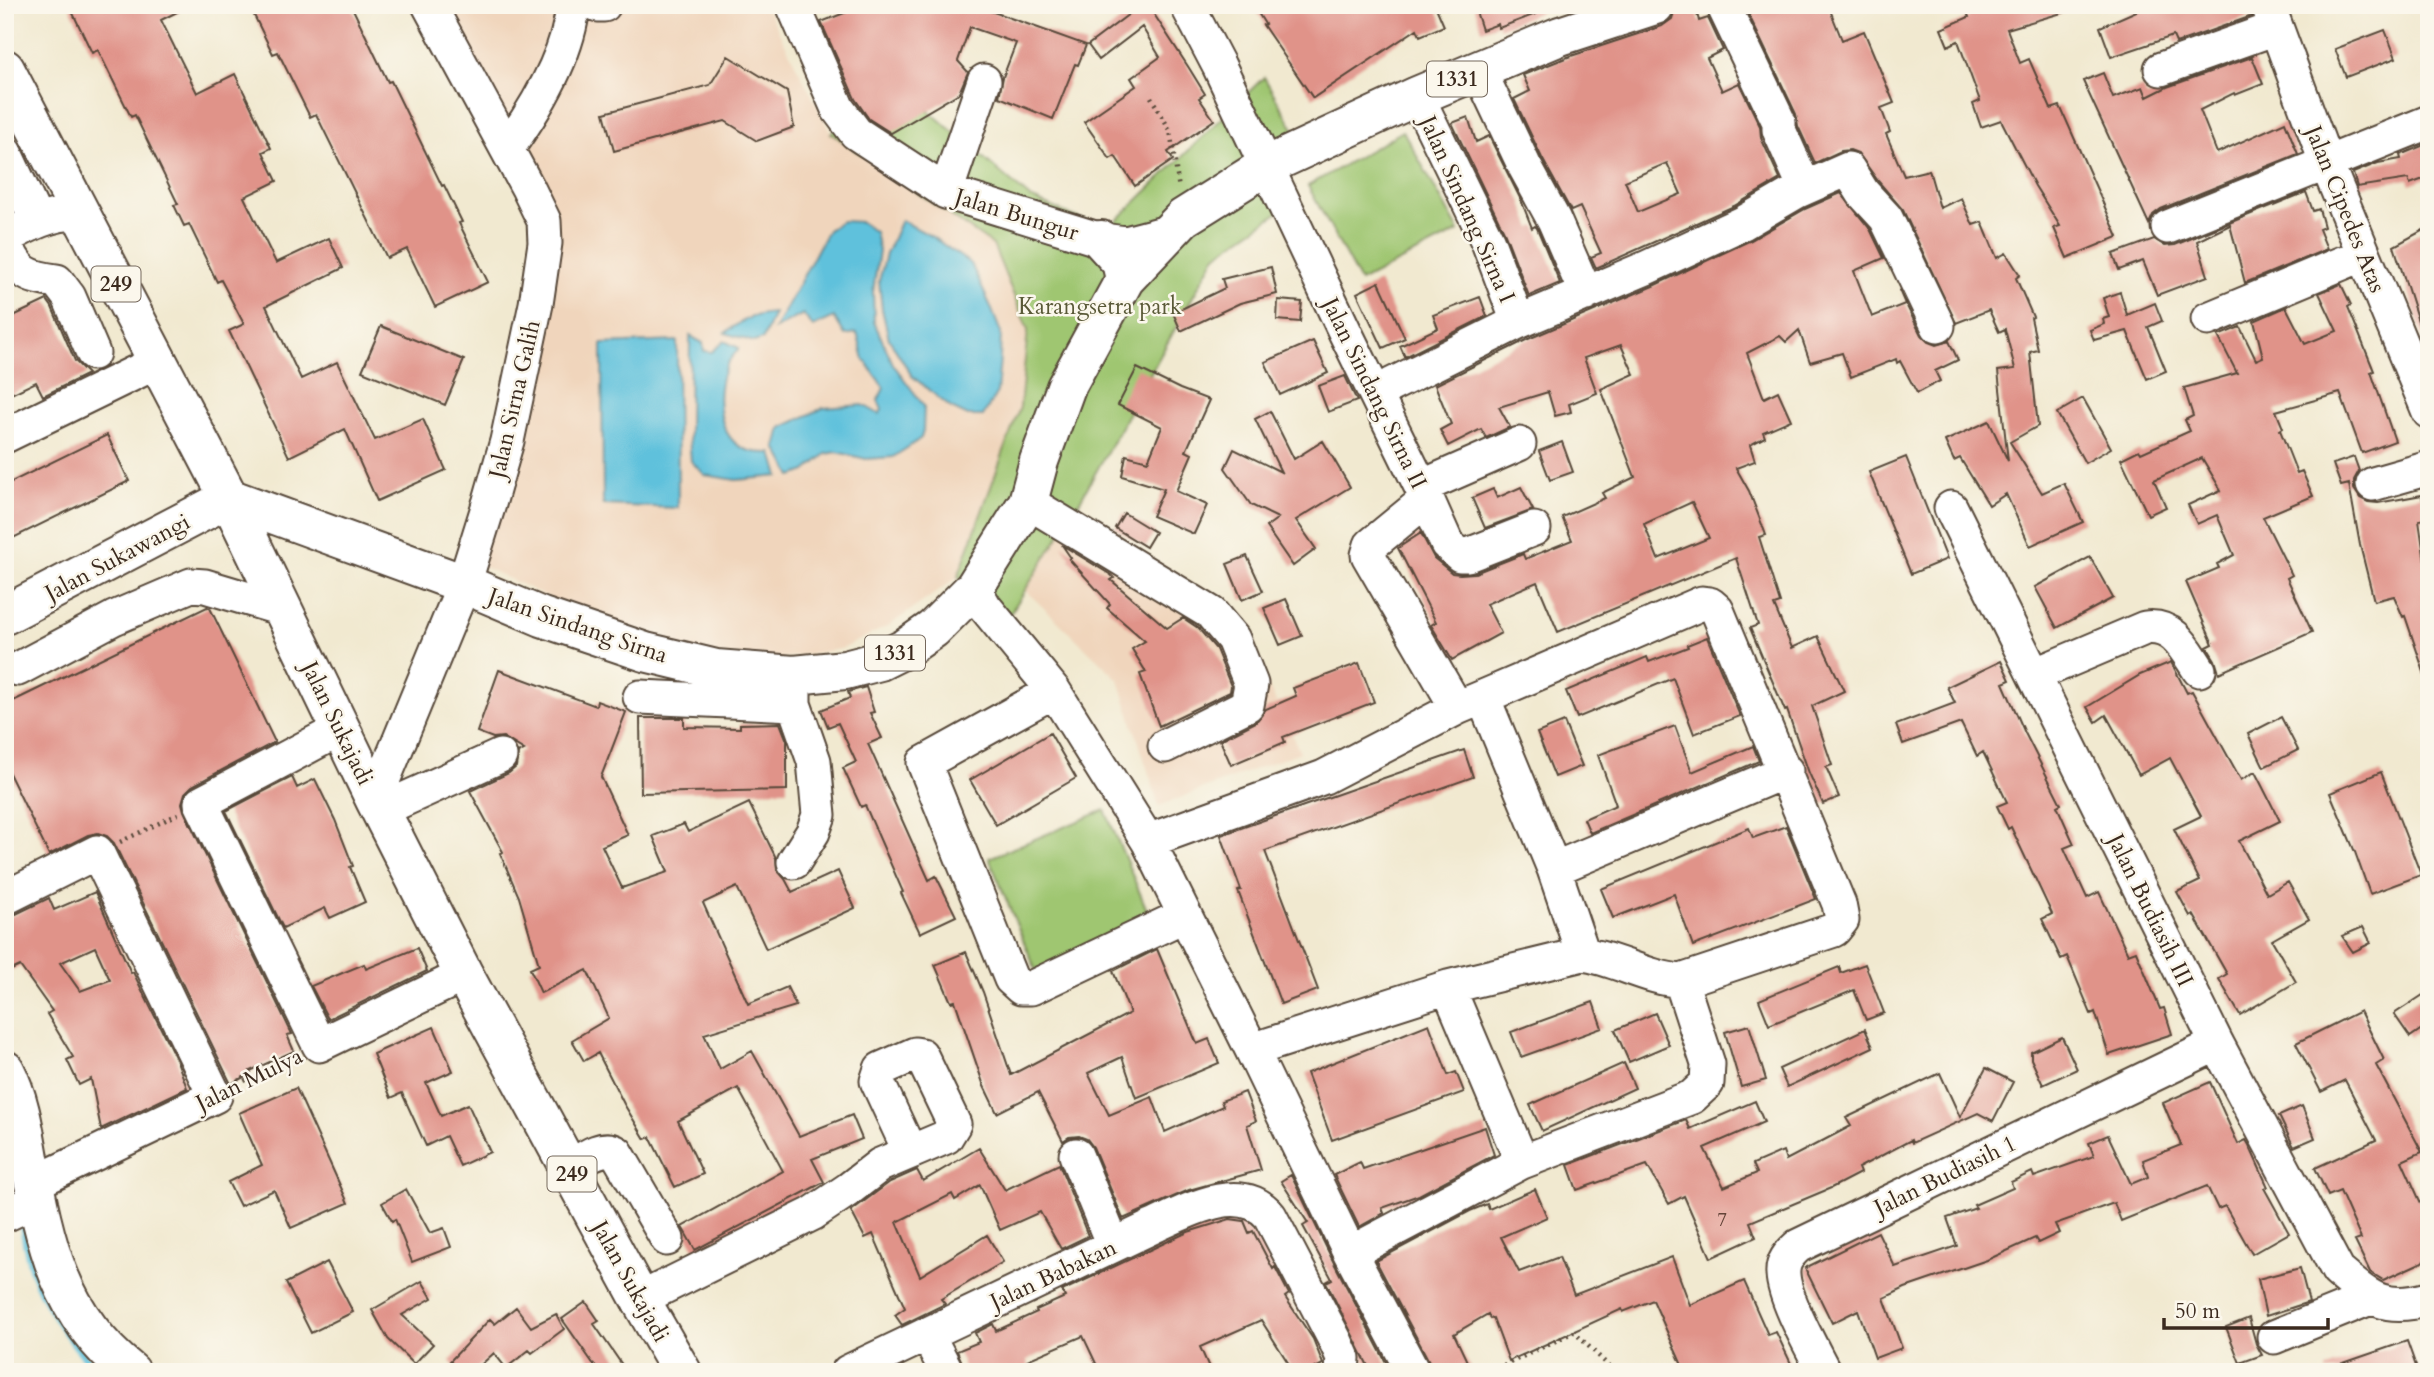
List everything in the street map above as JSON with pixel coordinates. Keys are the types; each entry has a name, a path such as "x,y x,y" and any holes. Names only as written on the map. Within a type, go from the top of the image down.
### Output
{"main road":[{"name":"Jalan Sindang Sirna","path":"229,498 464,584 542,617 645,652 794,690 845,670 880,661 906,648 933,629 974,588 1028,502 1039,461 1066,387 1125,279 1175,225 1266,166 1417,96 1560,36 1654,5"},
{"name":"Jalan Sukajadi","path":"10,88 229,498 464,975 682,1372"},
{"path":"1101,240 1121,262 1125,279"},
{"name":"Jalan Sukawangi","path":"5,615 229,498"},
{"path":"5,1070 11,1082 14,1134 25,1199 78,1312 110,1352 131,1372"}],"street":[{"name":"Jalan Sirna Galih","path":"378,805 464,584 507,441 536,304 545,243 544,221 429,5"},
{"path":"507,149 553,72 566,43 573,5"},
{"path":"598,5 604,5"},
{"name":"Jalan Bungur","path":"793,5 838,109 856,133 946,192 1101,240 1126,243 1175,225"},
{"name":"Jalan Sindang Sirna II","path":"1187,5 1219,66 1424,493 1371,545 1368,555 1470,702"},
{"path":"1723,5 1774,111 1779,130 1805,188"},
{"path":"2161,69 2272,17"},
{"name":"Jalan Cipedes Atas","path":"2272,17 2326,162 2429,412"},
{"path":"1479,70 1525,167 1554,220 1586,294"},
{"path":"946,192 984,81"},
{"name":"Jalan Sindang Sirna I","path":"1417,96 1488,242 1518,322"},
{"path":"2168,227 2429,122"},
{"path":"5,153 37,220"},
{"path":"1374,393 1518,322 1743,223 1805,188 1849,169 1863,193 1886,218 1938,326"},
{"path":"5,238 37,220 61,213 79,213"},
{"path":"5,243 16,266 34,279 57,281 69,297 93,353"},
{"path":"2208,319 2364,254"},
{"path":"5,436 157,362"},
{"path":"1519,444 1424,493 1447,544 1460,555 1468,555 1534,529"},
{"path":"2373,484 2429,468"},
{"path":"1028,502 1211,613 1233,639 1251,684 1247,705 1165,746"},
{"name":"Jalan Budiasih III","path":"1951,508 2217,1044 2338,1271 2370,1298"},
{"path":"18,669 114,618 191,585 205,586 282,609"},
{"path":"974,588 985,607 1054,691 1148,841 1350,1253 1413,1372"},
{"path":"1148,841 1324,777 1470,702 1702,603 1710,604 1717,610 1839,904 1842,920 1834,930 1681,981 1583,954 1448,987 1252,1050"},
{"path":"2034,675 2152,627 2161,628 2174,635 2199,670"},
{"path":"640,697 794,690 814,761 819,815 813,832 794,862"},
{"path":"1054,691 925,763 1011,979 1021,988 1031,988 1185,915"},
{"path":"1470,702 1554,869 1583,954"},
{"path":"319,1045 201,803 341,729"},
{"path":"378,805 500,756"},
{"path":"1554,869 1786,771"},
{"path":"5,898 97,852 215,1096"},
{"name":"Jalan Mulya","path":"319,1045 464,975"},
{"path":"1350,1253 1522,1162 1692,1097 1707,1083 1708,1064 1681,981"},
{"path":"1448,987 1522,1162"},
{"name":"Jalan Budiasih 1","path":"1824,1372 1784,1281 1783,1264 1798,1246 2217,1044"},
{"name":"Jalan Mulya","path":"25,1199 215,1096"},
{"path":"569,1168 601,1150 617,1153 667,1240"},
{"path":"640,1299 812,1214 880,1165 910,1152"},
{"path":"1076,1155 1113,1245"},
{"name":"Jalan Babakan","path":"848,1372 1199,1206 1234,1199 1250,1201 1263,1207 1270,1216 1336,1342 1343,1358 1342,1372"},
{"path":"2274,1336 2370,1298 2408,1304 2429,1299"},
{"path":"927,1334 947,1372"}],"path":[{"path":"1150,97 1170,130 1175,225"},
{"path":"97,852 201,803"},
{"name":"Jalan Mulya","path":"215,1096 319,1045"},
{"path":"1491,1372 1574,1332 1615,1372"}],"shaded area":[{"path":"445,5 765,5 831,133 993,245 1028,330 1020,407 985,518 958,577 890,625 841,649 776,659 696,654 633,637 476,563 554,256"},
{"path":"1071,517 1239,625 1300,752 1159,806 1119,680 1022,587"}],"green space":[{"name":"Karangsetra park","path":"885,73 1030,198 1107,230 1264,77 1304,146 1260,168 1282,210 1216,255 1071,517 1010,614 958,577 1020,407 1028,330 993,245 831,133"},
{"path":"1403,131 1459,231 1360,282 1308,186"},
{"path":"1105,810 1152,922 1036,971 989,858"}],"water":[{"path":"901,220 931,236 971,264 990,305 1001,333 1000,358 997,392 983,416 968,416 951,408 912,376 889,339 879,281 886,254"},
{"path":"842,221 861,222 875,232 879,251 873,292 874,322 893,364 924,406 923,431 921,438 893,457 866,459 837,452 826,454 806,471 792,476 776,447 781,428 823,408 863,405 879,414 882,410 878,400 884,388 864,359 857,333 845,335 834,317 813,327 803,314 775,329 828,230"},
{"path":"774,313 763,339 754,342 725,333 748,319"},
{"path":"690,336 703,343 704,351 712,352 724,341 739,348 726,366 722,377 719,402 724,427 739,446 752,452 772,453 779,476 736,480 705,475 691,461"},
{"path":"677,341 678,508 603,505 602,344"}],"building":[{"path":"69,5 191,5 161,20 197,93 235,74 271,148 263,152 277,181 244,197 276,263 329,238 343,268 266,306 301,379 337,362 375,440 423,419 446,470 377,501 345,429 289,457 229,331 244,324 221,280 217,282 189,224 184,226 174,205 178,204 135,115 131,117 98,50 92,53"},
{"path":"249,5 351,5 388,82 391,81 442,186 444,185 488,282 435,307 407,249 387,258 316,114 310,117 278,52 273,54"},
{"path":"865,5 974,5 1086,45 1078,65 1075,64 1053,119 999,97 1003,77 1016,43 970,27 958,61 968,72 959,93 891,133 869,119 855,99 821,22"},
{"path":"1141,5 1148,5 1189,68 1205,94 1199,98 1214,120 1168,152 1173,160 1135,186 1115,156 1110,159 1084,122 1136,86 1131,78 1160,57 1142,27 1099,60 1088,45"},
{"path":"1253,5 1435,5 1444,26 1420,36 1417,29 1313,98 1263,25 1265,24"},
{"path":"1474,5 1554,7 1499,28 1498,24 1482,30"},
{"path":"1676,5 1684,5 1687,14 1696,10 1699,21 1708,18 1723,50 1707,58 1722,91 1739,83 1760,126 1761,138 1780,179 1734,206 1596,268 1591,257 1601,253 1580,207 1571,211 1514,99 1530,91 1523,75 1662,26 1672,19","holes":["1667,163 1681,194 1638,212 1625,181"]},
{"path":"1755,5 1828,5 1842,40 1864,31 1894,103 1881,108 1890,132 1886,134 1904,176 1929,170 1940,208 1961,198 1973,225 1982,222 1997,258 2006,253 2020,275 2016,278 2033,317 2031,318 2038,350 2030,352 2038,426 2010,442 2042,493 2064,483 2083,522 2030,546 2006,494 1989,505 1960,458 1954,461 1945,441 1989,421 2008,461 1998,371 2015,369 2005,329 1999,332 1989,310 1956,323 1903,210 1858,153 1841,151 1815,163 1798,126 1796,114 1746,9"},
{"path":"1964,5 2071,5 2072,10 2007,29 2020,63 2029,59 2051,109 2060,106 2118,237 2067,258 2054,228 2060,226 2035,186 2001,120 1981,127 1973,104 1980,101 1958,41 1948,46 1941,29 1969,17"},
{"path":"2150,5 2249,5 2252,16 2176,43 2173,36 2111,57 2100,27"},
{"path":"2385,30 2396,58 2346,77 2335,49"},
{"path":"728,56 787,92 794,127 757,141 725,121 614,151 604,113 710,85"},
{"path":"2252,57 2263,84 2235,95 2234,93 2200,110 2217,153 2285,122 2298,154 2161,209 2153,215 2149,224 2083,81 2103,73 2113,98 2143,87 2147,97 2167,87"},
{"path":"1468,117 1476,142 1489,136 1532,228 1537,228 1560,283 1529,296 1505,234 1452,123"},
{"path":"2429,143 2429,177 2410,184 2408,179 2357,187 2353,173 2378,163 2401,159 2400,155"},
{"path":"2306,192 2313,211 2319,209 2324,227 2319,229 2327,249 2245,283 2230,225 2197,241 2208,276 2157,295 2143,261 2119,270 2113,254 2154,239 2165,246 2175,245"},
{"path":"1841,193 1870,229 1884,258 1854,271 1872,317 1905,304 1899,290 1921,335 1936,345 1949,341 1958,360 1935,371 1940,381 1917,393 1900,361 1897,363 1896,359 1851,377 1842,353 1810,362 1799,330 1786,342 1780,336 1747,353 1764,398 1778,391 1791,420 1763,432 1765,437 1750,445 1755,461 1736,468 1749,491 1766,535 1759,537 1780,603 1774,605 1792,648 1818,636 1844,691 1812,706 1832,765 1826,767 1839,797 1823,804 1787,710 1785,711 1750,628 1758,625 1736,558 1558,632 1537,582 1486,604 1501,633 1452,660 1431,625 1436,622 1398,548 1421,533 1434,558 1452,573 1460,574 1475,573 1523,554 1525,559 1572,540 1562,517 1605,498 1602,493 1635,477 1601,389 1634,374 1621,345 1584,358 1597,393 1569,404 1571,412 1555,416 1548,392 1499,407 1510,427 1486,438 1481,429 1448,446 1440,430 1451,424 1435,385 1526,340 1653,286 1751,240 1805,209","holes":["1692,502 1709,538 1658,559 1644,524"]},
{"path":"2429,227 2429,342 2425,343 2394,246"},
{"path":"1271,267 1277,294 1240,303 1181,331 1173,313 1225,288 1222,279"},
{"path":"1379,282 1405,338 1383,348 1357,293"},
{"path":"2341,284 2374,371 2371,372 2395,441 2362,453 2340,393 2276,411 2283,428 2280,430 2297,473 2302,471 2313,496 2263,517 2292,575 2287,578 2312,632 2219,673 2207,647 2213,644 2186,582 2219,568 2217,564 2234,555 2217,515 2197,524 2188,505 2221,490 2202,458 2154,480 2166,507 2148,515 2121,459 2190,431 2185,420 2193,416 2184,388 2237,373 2218,336 2240,327 2256,360 2263,357 2254,321 2286,307 2305,344 2337,331 2319,293"},
{"path":"2120,292 2127,315 2155,303 2162,321 2148,327 2166,371 2147,379 2127,331 2094,340 2090,330 2104,324 2103,319 2109,317 2103,298"},
{"path":"1480,297 1487,316 1405,357 1400,346 1438,328 1433,315"},
{"path":"47,300 75,361 88,374 43,396 36,382 5,397 5,320"},
{"path":"1278,300 1302,302 1300,322 1277,320"},
{"path":"381,326 464,360 445,405 362,371"},
{"path":"1313,341 1328,373 1280,395 1265,362"},
{"path":"1137,368 1209,400 1186,451 1192,454 1176,491 1207,505 1194,534 1152,516 1164,489 1122,476 1126,455 1148,461 1162,427 1118,405"},
{"path":"1345,376 1357,401 1328,412 1318,386"},
{"path":"2083,398 2111,448 2085,463 2057,413"},
{"path":"1270,411 1294,459 1323,441 1350,487 1296,520 1316,549 1293,566 1266,527 1278,518 1251,505 1225,468 1234,449 1281,472 1255,419"},
{"path":"107,435 129,481 5,542 5,485"},
{"path":"1562,442 1573,472 1550,480 1539,451"},
{"path":"1906,457 1947,559 1911,574 1869,472"},
{"path":"2354,457 2359,471 2354,480 2354,489 2360,498 2378,503 2422,495 2426,519 2419,520 2425,562 2429,562 2429,677 2426,678 2405,616 2403,617 2394,596 2374,601 2349,484 2341,486 2333,464"},
{"path":"1521,487 1533,510 1485,528 1472,498 1493,489 1497,498"},
{"path":"1124,513 1155,532 1146,547 1115,528"},
{"path":"1062,545 1111,575 1114,578 1111,580 1167,628 1183,618 1198,628 1216,649 1231,686 1230,692 1159,726 1140,674 1146,672 1132,649 1145,641 1107,608 1110,604 1069,559 1071,558"},
{"path":"1247,556 1263,591 1242,600 1227,564"},
{"path":"2090,557 2113,598 2057,628 2035,587"},
{"path":"1286,599 1302,636 1280,645 1264,608"},
{"path":"207,607 210,608 275,742 192,786 185,793 182,803 292,1034 287,1035 294,1051 250,1071 251,1073 231,1084 114,843 107,836 98,833 88,835 49,855 5,765 5,705"},
{"path":"1707,637 1740,716 1694,734 1673,678 1577,718 1566,691 1647,657 1649,662"},
{"path":"2001,661 2010,680 2003,683 2061,804 2057,806 2074,844 2064,848 2087,898 2099,892 2128,954 2136,951 2160,1009 2164,1008 2172,1034 2109,1055 2095,1012 2091,1014 2067,956 2061,959 2042,919 2052,914 2011,827 2008,829 1997,806 2007,802 1983,752 1977,756 1961,723 1903,744 1896,725 1955,703 1947,687"},
{"path":"2171,662 2187,693 2192,691 2241,780 2255,772 2280,821 2239,841 2267,894 2288,882 2309,919 2272,940 2296,982 2240,1015 2219,979 2227,974 2193,914 2190,916 2177,892 2200,881 2174,829 2201,816 2170,758 2139,775 2106,715 2096,722 2087,707 2140,675"},
{"path":"1359,663 1374,702 1283,737 1285,742 1231,765 1220,740 1256,722 1266,709 1296,696 1293,688"},
{"path":"499,670 596,706 597,701 626,712 601,777 628,835 602,846 622,888 668,872 653,836 684,824 688,832 749,803 776,858 777,870 792,892 838,871 855,908 766,949 737,887 703,903 748,1004 787,987 796,1006 704,1034 720,1069 752,1051 799,1136 852,1115 862,1139 812,1159 824,1182 695,1250 682,1227 783,1171 738,1088 678,1121 703,1174 675,1187 650,1137 645,1139 598,1053 584,1061 572,1040 609,1018 587,970 541,993 530,969 539,965 519,897 500,853 503,852 470,791 509,773 516,767 518,753 524,750 503,737 493,738 477,732"},
{"path":"866,687 874,712 870,713 882,738 868,744 929,880 936,876 956,916 920,933 865,805 861,807 843,768 856,762 838,723 828,727 821,710 850,698 848,692"},
{"path":"2281,717 2298,750 2264,767 2248,734"},
{"path":"640,718 684,718 684,727 740,728 740,724 780,723 787,741 787,790 641,793"},
{"path":"1564,722 1582,766 1555,777 1537,733"},
{"path":"1675,726 1692,772 1753,746 1759,761 1590,833 1584,819 1616,805 1598,755"},
{"path":"1050,733 1076,778 996,825 970,780"},
{"path":"1464,750 1473,777 1265,851 1318,990 1281,1004 1238,891 1241,890 1221,835"},
{"path":"2381,772 2421,875 2370,894 2330,793"},
{"path":"292,777 297,788 315,779 335,820 365,902 330,918 325,908 283,928 226,811"},
{"path":"1786,826 1816,899 1693,946 1674,894 1613,918 1601,889 1749,828 1753,838"},
{"path":"95,892 131,973 133,972 177,1061 187,1088 101,1129 91,1079 79,1085 67,1060 73,1057 47,1014 52,1011 20,966 5,973 5,917 49,898 54,910","holes":["95,947 110,980 80,991 60,963"]},
{"path":"2363,927 2371,943 2353,952 2342,936"},
{"path":"417,948 427,971 328,1019 311,986 364,964 366,969"},
{"path":"1157,949 1197,1044 1209,1039 1219,1063 1136,1098 1122,1057 1088,1073 1109,1115 1152,1097 1165,1132 1223,1106 1221,1101 1245,1092 1256,1121 1247,1125 1261,1170 1189,1190 1123,1219 1093,1147 1087,1139 1079,1136 1063,1141 1038,1092 997,1113 984,1086 955,1001 951,1002 935,965 966,952 983,992 1011,1075 1130,1013 1113,971"},
{"path":"1865,964 1884,1013 1866,1020 1854,990 1769,1025 1759,1000 1839,967 1841,973"},
{"path":"2429,991 2429,1024 2410,1037 2394,1014"},
{"path":"1593,1002 1602,1028 1521,1057 1511,1032"},
{"path":"2360,1011 2384,1060 2376,1065 2422,1152 2402,1161 2424,1210 2429,1208 2429,1259 2383,1280 2370,1272 2355,1241 2361,1239 2340,1191 2328,1196 2315,1168 2376,1140 2345,1080 2321,1092 2296,1043"},
{"path":"1655,1013 1669,1045 1629,1062 1615,1030"},
{"path":"1429,1024 1448,1075 1456,1072 1464,1092 1332,1140 1307,1073"},
{"path":"1749,1025 1766,1080 1741,1087 1725,1032"},
{"path":"434,1027 453,1071 426,1083 441,1116 468,1104 490,1152 460,1166 446,1136 426,1146 402,1093 391,1098 373,1054"},
{"path":"1865,1029 1873,1047 1787,1087 1779,1069"},
{"path":"2062,1037 2077,1069 2043,1085 2031,1059 2031,1052"},
{"path":"1624,1063 1635,1088 1542,1131 1530,1105"},
{"path":"1986,1068 2013,1082 1993,1121 1978,1113 1912,1143 1911,1140 1858,1168 1860,1173 1831,1188 1750,1222 1756,1237 1711,1258 1684,1196 1669,1204 1647,1165 1577,1190 1568,1165 1686,1120 1690,1129 1755,1101 1764,1122 1704,1148 1724,1187 1757,1173 1753,1164 1783,1151 1786,1160 1851,1126 1846,1118 1940,1073 1960,1117"},
{"path":"2210,1082 2238,1144 2246,1140 2249,1145 2268,1187 2264,1188 2289,1233 2252,1254 2225,1206 2218,1209 2207,1186 2121,1221 2114,1203 2055,1224 2059,1233 2038,1243 2035,1238 1987,1260 1905,1288 1884,1298 1902,1348 1875,1358 1858,1310 1832,1323 1805,1268 1878,1232 1895,1267 1957,1246 1947,1218 1976,1208 1974,1205 2013,1188 2011,1182 2032,1172 2034,1177 2094,1156 2089,1143 2108,1135 2131,1184 2148,1177 2143,1160 2181,1145 2163,1103"},
{"path":"296,1088 348,1203 291,1228 274,1190 240,1206 228,1182 262,1165 239,1113"},
{"path":"2302,1106 2315,1138 2294,1147 2279,1116"},
{"path":"1485,1127 1494,1155 1419,1195 1382,1208 1384,1213 1359,1227 1334,1175 1360,1162 1363,1169"},
{"path":"979,1148 1005,1190 1059,1164 1088,1236 1061,1249 1040,1212 1000,1230 980,1185 955,1200 952,1194 897,1222 920,1276 987,1235 1003,1262 941,1299 945,1304 902,1325 895,1315 905,1308 873,1234 865,1238 851,1211 890,1182 917,1170 923,1181"},
{"path":"1291,1175 1391,1372 1371,1372 1326,1282 1332,1279 1303,1226 1308,1223 1281,1181"},
{"path":"406,1189 430,1233 444,1228 451,1247 412,1262 395,1219 392,1221 382,1203"},
{"path":"1535,1189 1547,1217 1501,1237 1519,1272 1559,1257 1574,1295 1672,1257 1690,1305 1744,1281 1768,1335 1776,1332 1795,1372 1685,1372 1653,1300 1623,1312 1622,1309 1509,1361 1493,1318 1490,1319 1488,1314 1454,1334 1472,1372 1432,1372 1430,1363 1376,1261 1470,1211 1487,1204 1489,1209"},
{"path":"1230,1219 1244,1221 1249,1233 1253,1231 1289,1294 1285,1297 1313,1339 1323,1364 1308,1372 1294,1372 1261,1320 1200,1347 1211,1372 1100,1372 1083,1336 1027,1360 1029,1372 966,1372 957,1351 979,1342 975,1333 993,1324 996,1331 1065,1297 1062,1291 1188,1232"},
{"path":"327,1262 353,1312 311,1333 286,1283"},
{"path":"2300,1268 2309,1302 2266,1316 2258,1279"},
{"path":"422,1281 432,1298 402,1315 433,1344 414,1364 388,1339 372,1310"},
{"path":"586,1302 599,1321 594,1324 627,1372 599,1372 562,1319"},
{"path":"516,1307 531,1327 556,1314 564,1329 532,1353 529,1350 506,1368 494,1353 473,1372 459,1372 450,1361 490,1319 495,1324"},
{"path":"2249,1318 2262,1355 2240,1363 2226,1327"},
{"path":"2407,1341 2418,1372 2326,1372 2326,1369"}],"waterway":[{"path":"5,1143 17,1201"},
{"path":"21,1219 30,1262 41,1291 68,1335 99,1372"}]}
